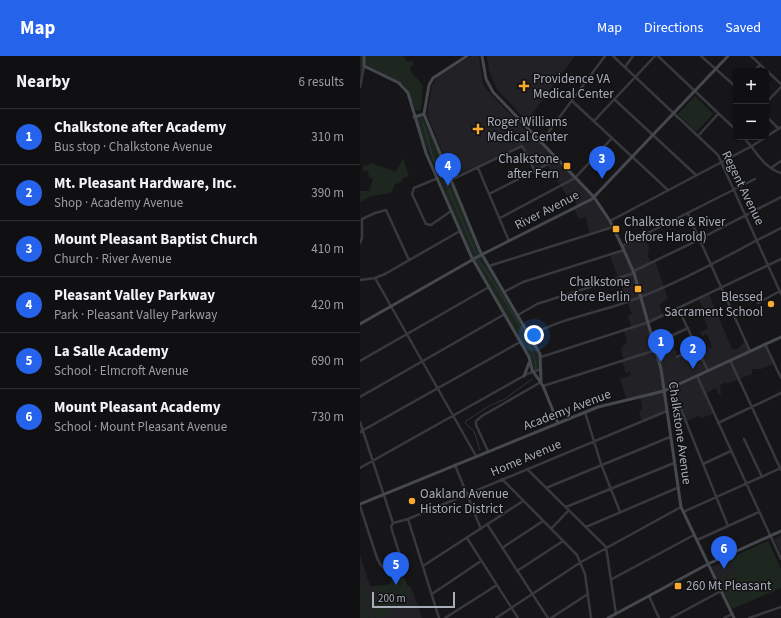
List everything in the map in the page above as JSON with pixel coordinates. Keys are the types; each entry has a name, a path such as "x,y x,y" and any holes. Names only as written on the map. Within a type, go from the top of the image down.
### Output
{"street":[{"path":"360,87 364,66 364,56"},
{"path":"467,56 433,78 429,86 424,114 482,255 541,357 542,384"},
{"name":"Chalkstone Avenue","path":"482,56 486,80 493,92 594,197 610,221 634,272 656,350 664,391 677,488 681,507 734,618"},
{"path":"541,142 605,56"},
{"name":"Regent Avenue","path":"613,56 718,155 780,292"},
{"path":"625,67 633,56"},
{"path":"594,121 656,56 733,127"},
{"path":"701,56 733,84"},
{"name":"River Avenue","path":"360,324 482,255 594,197 728,56"},
{"path":"751,56 781,86 769,100"},
{"path":"757,68 760,65"},
{"path":"364,66 402,86 408,93 426,153 473,260 490,287 530,359 533,372 542,384 558,423"},
{"path":"614,99 696,175"},
{"path":"572,101 668,190"},
{"path":"414,117 424,114"},
{"path":"698,136 718,114"},
{"path":"610,221 752,146 780,128 769,119"},
{"path":"500,218 575,178 612,138"},
{"path":"746,140 760,158 771,168 781,173"},
{"path":"450,180 522,146 535,171"},
{"path":"489,194 558,159"},
{"path":"771,168 781,161"},
{"path":"478,168 509,241"},
{"path":"438,178 417,187 412,191 425,222 428,225 452,210"},
{"path":"622,246 755,179"},
{"path":"518,315 537,304 634,272 781,197"},
{"path":"360,243 362,238 362,219 382,210 386,210 410,260"},
{"path":"688,214 750,351"},
{"path":"489,266 613,227"},
{"path":"530,336 544,328 641,297 781,228"},
{"path":"360,280 375,278 461,231"},
{"path":"504,292 523,282 624,250"},
{"path":"541,357 649,322 781,259"},
{"path":"375,278 476,456"},
{"path":"360,361 490,287"},
{"path":"758,303 780,292"},
{"path":"678,308 708,371"},
{"path":"360,397 505,314"},
{"path":"671,336 688,328"},
{"name":"Academy Avenue","path":"360,505 584,412 613,402 664,391 781,337"},
{"path":"362,431 521,342"},
{"path":"765,344 781,378"},
{"path":"677,357 697,347"},
{"path":"488,451 476,425 476,421 542,384 656,350"},
{"path":"524,376 528,369 530,359"},
{"path":"683,513 781,469 730,360"},
{"path":"360,468 524,376 541,369"},
{"path":"697,376 781,559"},
{"path":"672,387 728,526"},
{"path":"718,423 781,394"},
{"name":"Home Avenue","path":"393,523 408,519 667,411"},
{"path":"584,412 601,464 620,512"},
{"path":"360,422 393,523 391,528 402,562 384,568 380,564 360,505"},
{"path":"546,488 670,436"},
{"path":"744,439 762,477"},
{"path":"703,464 731,451"},
{"path":"566,507 674,463"},
{"path":"454,465 481,529"},
{"path":"527,469 606,548 616,614"},
{"path":"502,479 577,555 585,574 591,618"},
{"path":"586,527 677,488"},
{"path":"423,566 523,501"},
{"path":"496,618 581,562 681,507"},
{"path":"551,529 569,510"},
{"path":"697,540 759,512"},
{"path":"408,519 439,618"},
{"path":"502,548 543,521"},
{"path":"487,524 532,594 550,618 588,594"},
{"path":"608,618 708,564 781,531"},
{"path":"612,580 694,535"},
{"path":"467,538 518,618"},
{"path":"517,571 563,541"},
{"path":"432,594 482,561"},
{"path":"445,618 497,584"},
{"path":"671,618 721,591"},
{"path":"649,596 659,618"},
{"path":"750,618 781,607"},
{"path":"724,618 732,614"}],"shaded area":[{"path":"360,56 404,56 406,61 412,61 414,64 411,66 410,70 423,86 421,110 416,111 409,93 403,83 400,84 366,67 360,77"},
{"name":"Roger Williams Medical Center","path":"472,56 479,56 483,84 487,90 533,138 536,136 595,197 613,227 590,234 586,217 579,219 574,208 577,206 574,198 576,197 575,195 568,197 547,165 536,170 532,160 521,147 524,144 452,177 427,114 432,85 438,76"},
{"name":"Providence VA Medical Center","path":"487,56 575,56 527,121 498,91 489,71"},
{"path":"695,96 713,114 696,132 678,114"},
{"path":"424,116 482,255 541,357 541,369 533,372 531,360 473,260 414,117"},
{"path":"403,158 409,176 403,178 401,182 394,185 394,188 390,193 372,196 360,202 360,191 369,191 373,179 369,177 368,171 362,170 364,165 368,166 371,163 396,172"},
{"path":"643,236 649,247 648,256 651,262 655,261 668,298 659,305 663,315 649,322 653,339 671,336 670,339 678,356 696,348 700,354 708,351 707,347 712,348 708,336 706,334 702,337 700,332 708,329 701,310 703,307 698,299 709,294 732,349 737,349 745,342 750,350 765,344 774,364 761,369 752,369 752,374 727,384 726,382 720,385 721,395 718,393 716,388 705,394 713,414 701,418 699,416 686,421 673,389 664,390 667,410 642,421 639,413 642,409 640,396 626,398 620,379 631,375 630,371 626,374 621,351 622,347 627,342 624,331 632,328 628,316 632,314 610,256 624,250 623,245"},
{"path":"781,535 781,554 774,539"},
{"path":"768,541 781,569 781,588 732,609 718,580 736,572 730,558"},
{"path":"360,554 370,586 403,584 411,587 422,618 360,618"},
{"path":"730,558 736,572 718,580 712,567"},
{"path":"404,577 411,595 403,598 382,618 376,618 375,587 390,584 392,579"},
{"path":"360,578 366,585 373,618 370,618 364,588"},
{"path":"360,586 366,618 360,618"}],"waterway":[{"path":"423,123 433,158 446,183 476,254"},
{"path":"479,261 522,330 535,358 536,368"},
{"path":"480,450 474,431 465,423 466,421 489,406 505,399 532,379"}],"place":[{"name":"Providence VA Medical Center","path":"524,86"},
{"name":"Roger Williams Medical Center","path":"478,129"},
{"name":"Chalkstone after Fern","path":"567,166"},
{"name":"Mount Pleasant Baptist Church","path":"602,179"},
{"name":"Pleasant Valley Parkway","path":"448,186"},
{"name":"Chalkstone & River (before Harold)","path":"616,229"},
{"name":"Chalkstone before Berlin","path":"638,289"},
{"name":"Blessed Sacrament School","path":"771,304"},
{"name":"Chalkstone after Academy","path":"661,362"},
{"name":"Mt. Pleasant Hardware, Inc.","path":"693,369"},
{"name":"Oakland Avenue Historic District","path":"412,501"},
{"name":"Mount Pleasant Academy","path":"724,569"},
{"name":"La Salle Academy","path":"396,585"},
{"name":"260 Mt Pleasant","path":"678,586"}]}
